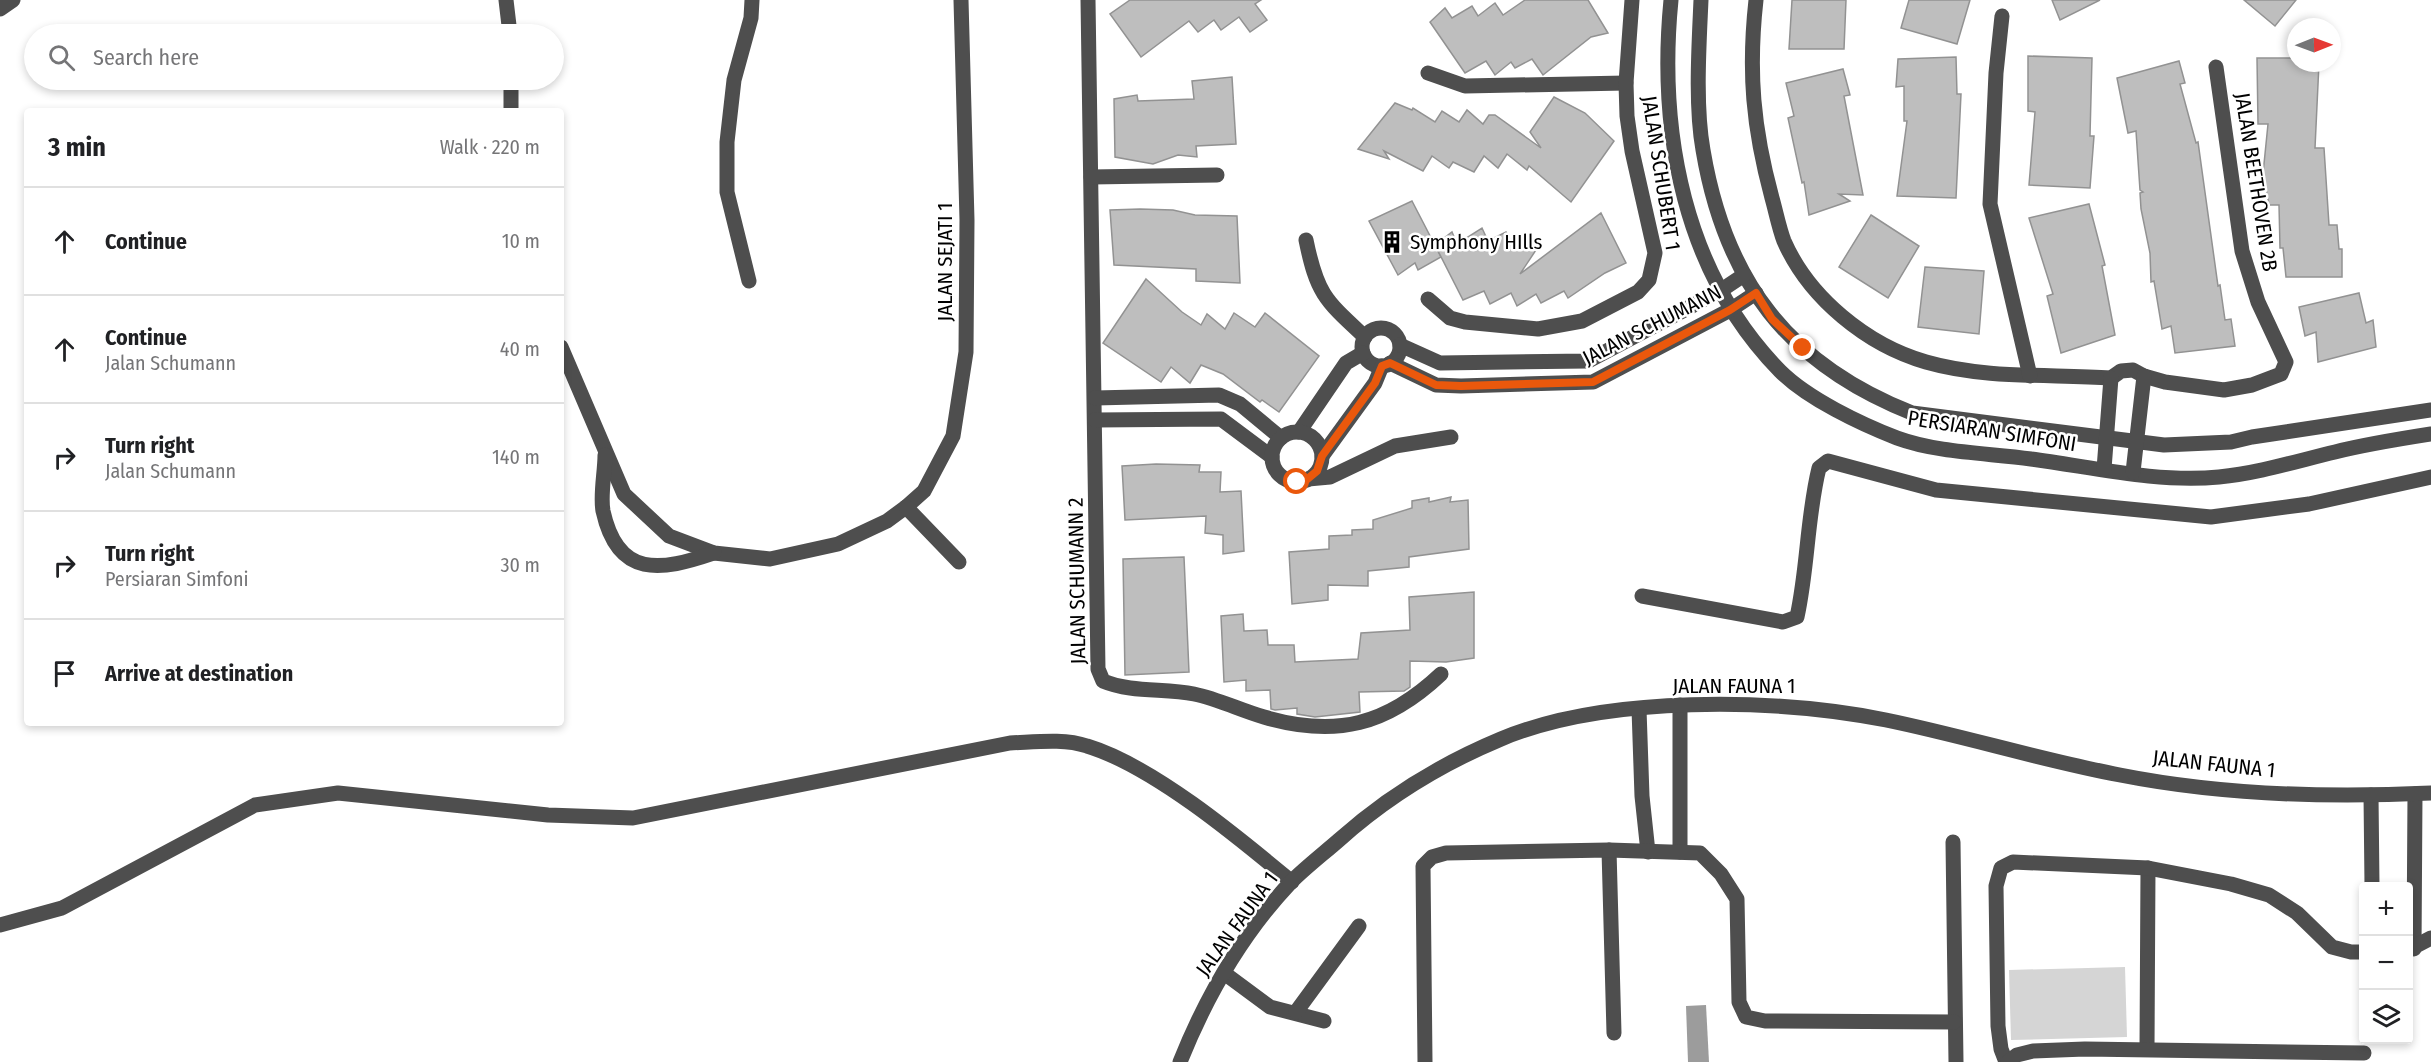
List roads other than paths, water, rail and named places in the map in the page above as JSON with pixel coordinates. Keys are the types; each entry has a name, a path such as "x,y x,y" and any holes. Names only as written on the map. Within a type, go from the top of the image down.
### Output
{"street":[{"path":"0,9 13,0"},
{"path":"506,0 509,24"},
{"path":"749,281 726,192 727,142 734,80 751,18 752,0"},
{"name":"JALAN SEJATI 1","path":"564,354 624,494 669,536 714,553 770,559 838,544 887,521 924,491 953,436 966,352 967,220 961,0"},
{"path":"1088,0 1095,409"},
{"name":"JALAN SCHUBERT 1","path":"1428,299 1450,318 1465,322 1538,329 1582,321 1622,302 1649,280 1655,253 1632,151 1626,83 1632,0"},
{"name":"PERSIARAN SIMFONI","path":"1671,0 1669,70 1675,159 1686,207 1708,269 1730,310 1782,373 1812,396 1874,428 1921,444 2133,472 2217,477 2262,470 2383,442 2431,434"},
{"name":"PERSIARAN SIMFONI","path":"1701,0 1699,46 1702,148 1723,230 1734,260 1772,319 1803,348 1842,378 1881,400 1912,412 2164,446 2231,442 2431,411"},
{"path":"1756,0 1753,61 1758,145 1784,241 1814,288 1854,325 1876,341 1898,352 1952,368 2030,376 2111,378 2121,371 2133,370 2144,376 2133,472"},
{"path":"2002,16 1996,73 1990,204 2030,376"},
{"name":"JALAN BEETHOVEN 2B","path":"2144,376 2224,390 2252,385 2282,374 2286,362 2258,302 2242,251 2216,67"},
{"path":"1428,73 1466,86 1626,83"},
{"path":"511,90 511,108"},
{"path":"1091,177 1217,175"},
{"path":"1306,240 1316,282 1330,304 1365,337 1364,353 1346,363 1299,432 1281,438 1275,446 1272,457 1275,470 1281,476 1297,482 1330,477 1395,446 1451,437"},
{"name":"JALAN SCHUMANN","path":"1365,337 1375,328 1388,329 1398,337 1400,345 1429,359 1451,364 1588,361 1720,291 1744,275"},
{"name":"JALAN SCHUMANN","path":"1364,353 1370,362 1386,364 1436,385 1593,382 1730,310 1756,293"},
{"path":"1308,479 1317,471 1322,456 1375,383 1386,364 1398,356 1400,345"},
{"path":"2104,469 2111,378"},
{"path":"1095,409 1219,395 1240,404 1281,438"},
{"path":"1219,395 1221,419"},
{"path":"1095,409 1221,419 1272,457"},
{"name":"JALAN SCHUMANN 2","path":"1095,409 1098,669 1103,681 1116,687 1191,694 1214,699 1264,717 1322,727 1358,724 1381,717 1418,696 1441,674"},
{"path":"1299,432 1313,438 1322,456"},
{"path":"606,452 603,510 615,546 634,563 654,567 684,563 714,553"},
{"path":"1642,596 1783,622 1797,616 1803,588 1818,468 1828,461 1936,490 2211,516 2309,504 2431,477"},
{"path":"906,507 959,562"},
{"path":"1680,705 1680,852"},
{"name":"JALAN FAUNA 1","path":"1180,1062 1194,1027 1224,973 1253,930 1292,882 1362,820 1422,777 1503,738 1572,717 1680,705 1811,708 1886,720 2122,776 2229,789 2371,795 2431,793"},
{"path":"1640,709 1642,796 1648,852"},
{"path":"0,925 62,908 255,805 338,793 548,814 633,818 1010,743 1041,742 1085,745 1125,761 1248,845 1292,882"},
{"path":"2411,936 2415,794"},
{"path":"2371,795 2372,882"},
{"path":"1953,842 1956,1062"},
{"path":"1425,1062 1423,866 1432,857 1446,853 1609,850 1700,853 1721,874 1737,899 1739,1002 1746,1017 1765,1021 1954,1022"},
{"path":"1609,850 1614,1033"},
{"path":"2359,952 2332,947 2297,913 2268,895 2231,884 2148,868 2013,862 2001,867 1996,886 1998,1026 2001,1049 2007,1062 2018,1055 2033,1051 2147,1049 2364,1053"},
{"path":"2147,1049 2148,868"},
{"path":"1296,1012 1359,926"},
{"path":"2413,949 2431,938"},
{"path":"1224,973 1270,1007 1324,1021"}],"place":[{"name":"Symphony HIlls","path":"1392,242"}]}
